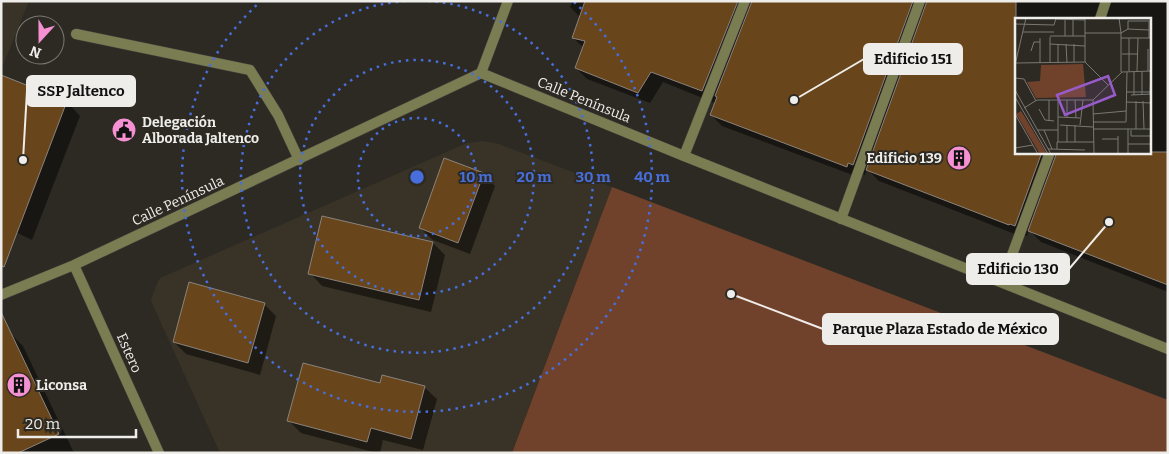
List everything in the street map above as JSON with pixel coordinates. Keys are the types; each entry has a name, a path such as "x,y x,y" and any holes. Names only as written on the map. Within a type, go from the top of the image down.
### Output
{"street":[{"path":"481,73 508,1"},
{"path":"684,156 745,1"},
{"path":"841,219 920,1"},
{"path":"1100,18 1106,1"},
{"path":"76,34 250,70 278,115 299,160"},
{"name":"Calle Península","path":"1,295 74,264 299,160 481,73 1168,349"},
{"path":"1002,282 1049,154"},
{"name":"Estero","path":"74,264 159,453"}],"shaded area":[{"path":"1,1 29,1 23,15 15,15 15,36 1,67"},
{"path":"483,141 499,144 612,187 512,453 220,453 151,301 160,278 467,143"},
{"path":"612,187 1168,400 1168,453 512,453"}],"building":[{"path":"585,1 738,1 702,91 651,72 638,93 575,68 585,41 572,38"},
{"path":"752,1 913,1 853,165 848,163 847,167 710,115 717,97 715,96"},
{"path":"927,1 1016,1 1015,154 1041,154 1015,226 866,170"},
{"path":"1,75 67,101 4,267 1,266"},
{"path":"1152,152 1168,152 1168,285 1028,231 1056,154 1152,154"},
{"path":"444,158 484,173 458,243 419,228"},
{"path":"322,216 433,242 419,300 308,274"},
{"path":"189,282 265,303 248,363 173,342"},
{"name":"Liconsa","path":"1,312 59,434 18,453 1,453"},
{"path":"303,363 380,383 382,375 425,386 411,439 371,428 367,442 287,421"}],"place":[{"name":"Edificio 151","path":"794,100"},
{"name":"Delegación Alborada Jaltenco","path":"124,130"},
{"name":"Edificio 139","path":"959,158"},
{"name":"SSP Jaltenco","path":"23,160"},
{"name":"Edificio 130","path":"1109,222"},
{"name":"Parque Plaza Estado de México","path":"731,294"},
{"name":"Liconsa","path":"19,385"}]}
